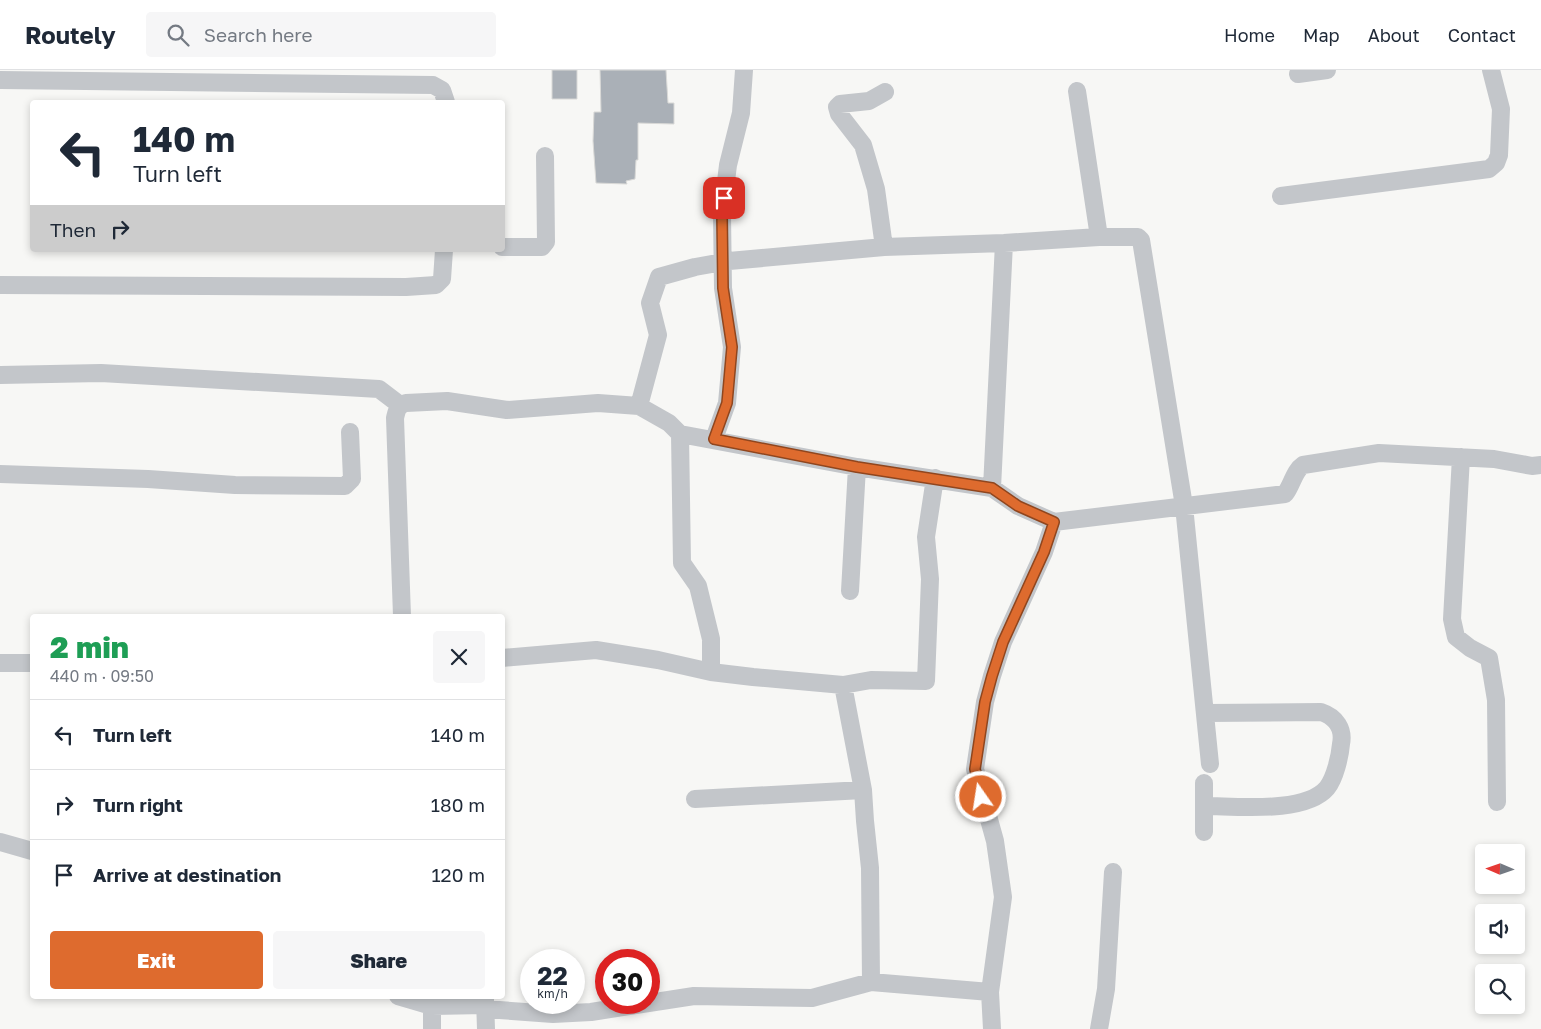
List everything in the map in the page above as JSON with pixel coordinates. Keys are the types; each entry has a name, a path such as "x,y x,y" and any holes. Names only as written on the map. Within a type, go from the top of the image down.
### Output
{"street":[{"path":"714,439 727,403 732,347 723,288 722,214 728,165 741,113 744,70"},
{"path":"1298,74 1327,70"},
{"path":"1281,196 1489,169 1496,163 1499,155 1501,109 1491,70"},
{"path":"0,80 433,85 442,90 445,100"},
{"path":"1077,91 1099,236"},
{"path":"884,247 876,189 863,144 840,114 837,107 840,104 869,100 885,92"},
{"path":"505,247 542,247 546,242 545,156"},
{"path":"639,406 658,335 650,303 659,277 723,262 884,247 1004,243 1099,236 1135,236 1141,240 1184,506 1210,764"},
{"path":"992,488 1004,243"},
{"path":"0,285 406,287 436,285 442,279 444,252"},
{"path":"0,375 100,373 379,389 400,405 447,401 507,410 598,403 639,406 669,423 680,434 857,467 992,488 1018,506 1054,522 1285,494 1293,483 1298,468 1315,462 1379,453 1494,458 1532,466 1541,465"},
{"path":"400,405 396,410 395,418 402,614"},
{"path":"0,474 148,479 235,485 345,486 352,480 350,432"},
{"path":"680,434 682,563 698,586 711,639 711,672"},
{"path":"1460,456 1452,619 1456,637 1470,648 1489,658 1496,700 1497,802"},
{"path":"850,590 857,467"},
{"path":"505,658 596,650 658,660 711,672 843,685 871,680 926,681 930,579 926,537 935,478"},
{"path":"992,1029 990,992 1002,897 995,841 975,769 985,702 992,676 1003,642 1044,552 1054,522"},
{"path":"0,663 30,663"},
{"path":"843,685 863,790 870,868 871,982"},
{"path":"1204,806 1281,807 1308,801 1327,788 1340,759 1343,736 1338,724 1330,715 1321,712 1206,713"},
{"path":"1204,783 1204,832"},
{"path":"695,799 863,790"},
{"path":"0,842 30,850"},
{"path":"1099,1029 1106,989 1113,872"},
{"path":"408,999 432,1006 485,1004 552,1014 591,1012 694,996 812,998 871,982 990,992"},
{"path":"485,1004 486,1029"},
{"path":"432,1006 432,1029"}],"building":[{"path":"552,70 577,70 577,99 552,99"},
{"path":"600,70 666,70 668,103 674,103 674,124 638,123 638,160 636,160 635,179 626,181 627,184 596,183 593,141 594,112 601,112"}],"route":[{"path":"724,198 722,214 723,288 732,347 727,403 714,439 805,458 992,488 1018,506 1054,522 1044,552 1003,642 985,702 975,769 981,797"}]}
